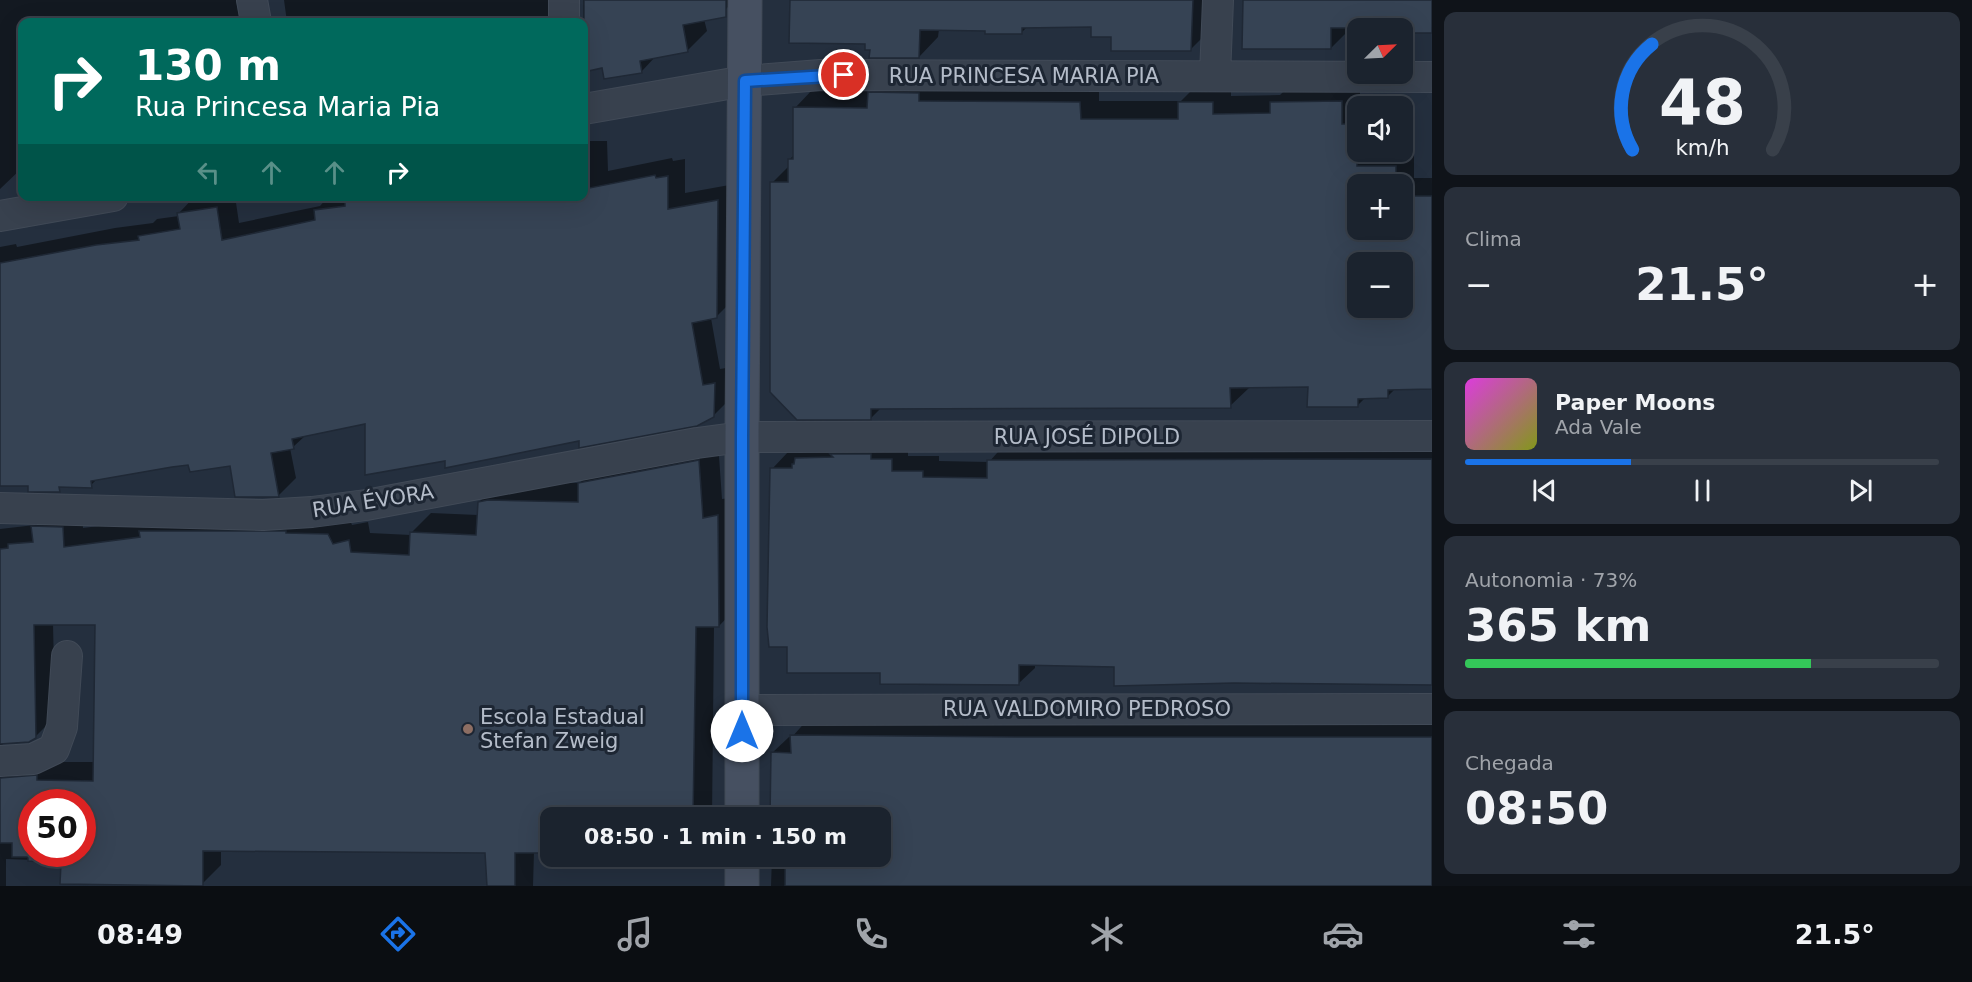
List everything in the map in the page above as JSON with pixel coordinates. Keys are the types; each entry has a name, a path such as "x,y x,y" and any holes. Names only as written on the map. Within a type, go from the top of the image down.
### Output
{"main road":[{"path":"742,807 745,0"},
{"path":"742,867 742,886"}],"street":[{"path":"252,0 255,18"},
{"path":"564,0 564,18"},
{"path":"1215,76 1218,0"},
{"name":"RUA PRINCESA MARIA PIA","path":"588,109 745,81 821,75 1432,77"},
{"path":"0,216 85,201"},
{"name":"RUA JOSÉ DIPOLD","path":"742,437 1432,436"},
{"name":"RUA ÉVORA","path":"0,508 263,515 312,512 366,505 697,443 742,437"},
{"path":"0,761 33,759 54,749 62,727 67,656"},
{"name":"RUA VALDOMIRO PEDROSO","path":"742,710 1432,709"}],"building":[{"path":"584,0 726,0 726,17 683,25 688,52 640,61 642,73 604,79 602,68 588,71 588,18 584,18"},
{"path":"790,0 1193,0 1191,51 1111,51 1111,37 1091,37 1091,27 1022,28 1022,34 920,30 919,58 869,58 870,50 865,50 865,44 789,43"},
{"path":"1243,0 1432,0 1432,33 1413,33 1413,18 1347,18 1347,28 1331,28 1331,49 1242,49"},
{"path":"868,92 919,93 919,101 1080,102 1081,119 1178,119 1178,102 1213,102 1213,114 1270,113 1270,102 1342,101 1342,124 1347,124 1347,162 1357,162 1357,166 1396,166 1396,174 1347,174 1347,240 1413,240 1413,196 1432,196 1432,389 1388,390 1388,398 1358,399 1358,407 1307,407 1308,387 1230,388 1231,408 871,409 871,420 797,420 770,392 770,182 788,182 788,159 793,159 793,107 867,108"},
{"path":"655,175 656,178 668,176 668,209 718,200 717,318 692,323 703,385 715,383 714,417 697,426 579,448 579,441 445,468 445,461 365,475 365,424 292,439 294,449 271,453 279,497 235,497 230,466 190,472 188,465 172,467 91,481 92,488 59,487 60,492 28,492 28,486 0,486 0,263 96,245 139,240 138,236 180,229 177,213 217,207 222,240 315,220 314,210 345,206 345,201 588,201 588,188"},
{"path":"830,454 871,454 871,459 892,459 892,471 923,471 923,477 987,478 987,460 1432,459 1432,685 1234,683 1114,686 1114,667 1019,665 1019,685 880,684 880,673 787,673 787,647 769,647 767,627 770,468 792,468 795,458 833,457"},
{"path":"699,460 703,518 718,515 719,627 696,627 693,807 540,807 540,853 515,853 515,886 487,886 485,853 203,851 203,886 60,884 61,867 96,867 96,789 18,789 18,857 12,857 12,843 0,843 0,778 37,775 37,780 93,781 95,625 34,625 36,738 29,742 0,744 0,549 8,548 8,544 33,542 31,526 63,527 64,547 140,537 139,531 286,531 286,533 328,534 333,544 349,540 351,552 409,555 410,532 476,535 478,502 488,500 578,502 578,483"},
{"path":"790,735 1432,737 1432,886 785,886 785,867 891,867 891,807 770,807 771,752 791,753"}],"place":[{"name":"Escola Estadual Stefan Zweig","path":"468,729"}],"route":[{"path":"742,731 745,81 844,75"}]}
